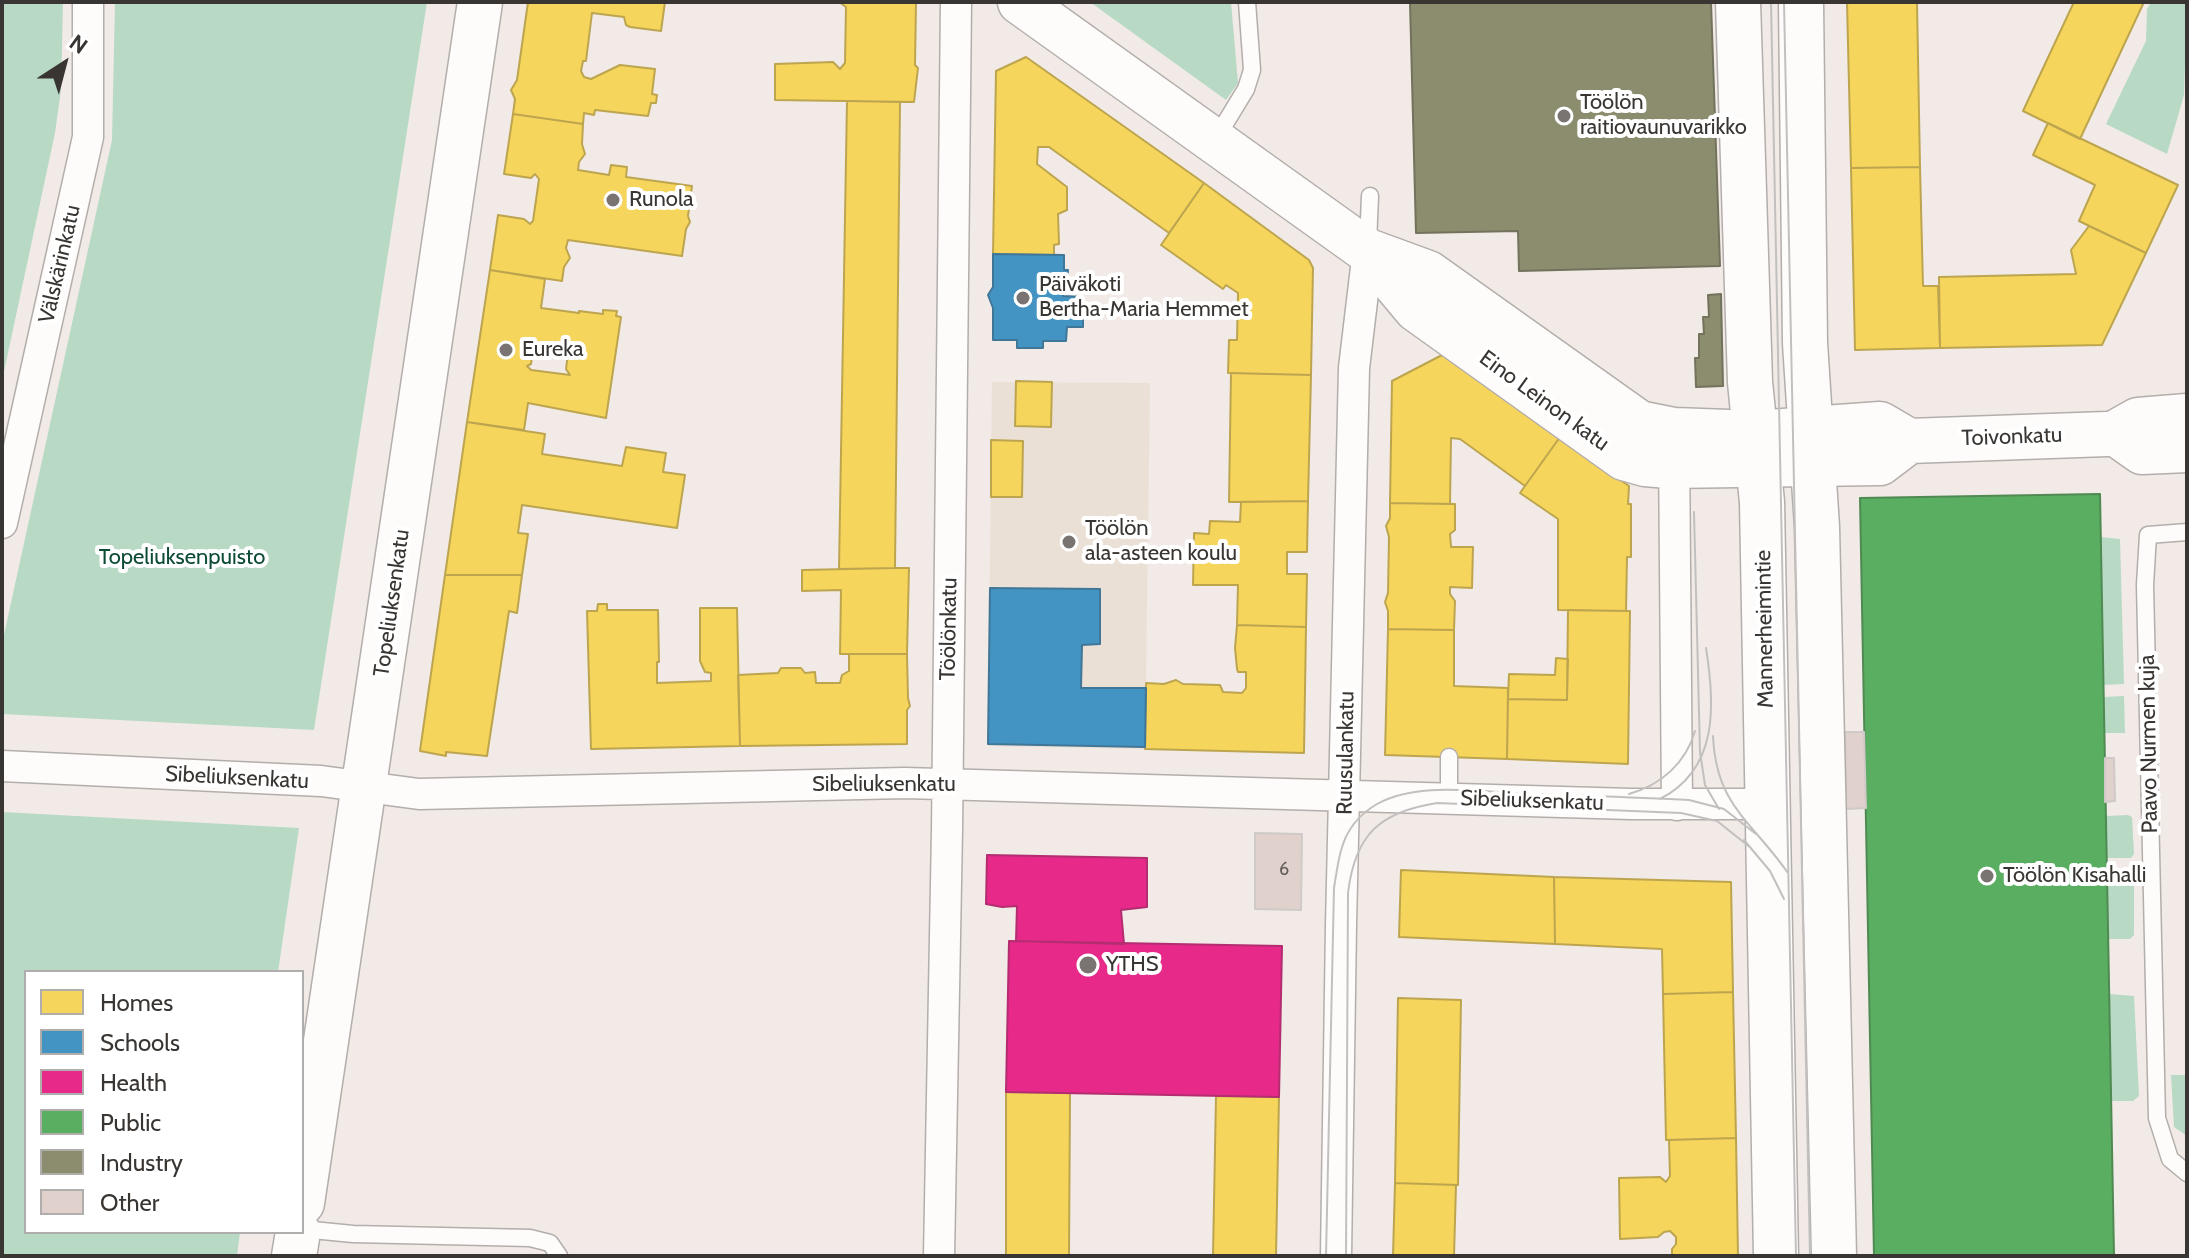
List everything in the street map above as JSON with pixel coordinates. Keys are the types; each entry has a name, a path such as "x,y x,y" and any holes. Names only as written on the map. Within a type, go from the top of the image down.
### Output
{"main road":[{"name":"Topeliuksenkatu","path":"304,1190 480,2"},
{"name":"Eino Leinon katu","path":"1020,2 1368,251 1416,309 1624,458 1645,464 1674,448 1757,450 1811,446"},
{"name":"Mannerheimintie","path":"1738,2 1750,382 1757,450 1766,680 1776,1256"},
{"path":"1801,2 1805,343 1818,542 1834,1256"},
{"name":"Toivonkatu","path":"1811,446 1880,463 1909,441 2115,433 2138,420 2187,416"},
{"path":"2115,433 2142,452 2187,450"},
{"path":"294,1256 299,1234"}],"street":[{"name":"Välskärinkatu","path":"2,523 88,137 88,2"},
{"name":"Töölönkatu","path":"939,1256 956,2"},
{"name":"Ruusulankatu","path":"1336,1256 1354,368 1368,251"},
{"path":"1674,448 1677,805"},
{"name":"Sibeliuksenkatu","path":"2,766 308,781 430,794 875,783 1677,805 1767,804"}],"lane":[{"path":"1215,141 1246,89 1252,70 1247,2"},
{"path":"1368,251 1370,196"},
{"name":"Paavo Nurmen kuja","path":"2187,532 2148,535 2145,585 2157,1118 2170,1159 2187,1173"},
{"path":"1449,757 1449,799"},
{"path":"304,1230 530,1238 550,1243 559,1256"}],"shaded area":[{"name":"Töölön ala-asteen koulu","path":"992,382 1150,383 1145,749 988,746"}],"green space":[{"path":"2,2 63,2 61,90 55,133 2,381"},
{"name":"Topeliuksenpuisto","path":"115,2 427,2 314,730 2,714 2,644 112,140"},
{"path":"1090,2 1231,2 1238,83 1226,100"},
{"path":"2151,2 2187,2 2184,95 2167,154 2106,124 2146,41 2147,9"},
{"path":"2101,537 2120,539 2124,684 2103,685"},
{"path":"2124,696 2125,733 2105,733 2104,697"},
{"path":"2,812 299,828 278,970 24,970 24,1234 240,1234 237,1256 2,1256"},
{"path":"2106,816 2132,817 2134,854 2131,858 2106,858"},
{"path":"2125,879 2134,886 2134,935 2130,939 2108,939 2107,881"},
{"path":"2109,994 2134,996 2139,1096 2133,1101 2111,1101"},
{"path":"2171,1075 2187,1075 2187,1136 2174,1127"}],"building: Homes":[{"path":"528,2 665,2 661,31 630,27 626,25 624,17 592,13 586,61 583,61 581,71 584,77 591,79 620,65 655,69 652,94 657,95 656,103 651,103 648,116 595,110 594,115 584,113 583,124 513,114 515,99 511,90 517,80"},
{"path":"839,2 916,2 915,65 918,68 914,102 775,100 775,64 833,62 840,69 845,63 846,7"},
{"path":"1847,2 1917,2 1920,167 1851,168"},
{"path":"2074,2 2144,2 2080,139 2023,111"},
{"path":"1026,57 1204,183 1169,233 1049,147 1038,147 1037,164 1067,187 1067,210 1058,214 1059,244 1054,245 1054,255 993,254 996,71"},
{"path":"847,101 900,102 895,568 839,569"},
{"name":"Runola","path":"513,114 583,124 585,154 578,170 609,175 611,165 627,167 626,177 692,186 690,222 682,256 568,240 566,248 570,258 564,267 562,281 490,270 498,215 524,219 530,224 533,221 539,179 535,174 531,178 504,174"},
{"path":"2048,123 2178,185 2146,253 2079,221 2095,185 2033,155"},
{"path":"1920,167 1923,286 1938,286 1940,348 1855,350 1851,168"},
{"path":"1204,183 1309,260 1313,268 1311,375 1228,373 1229,340 1237,340 1238,293 1226,285 1223,289 1161,245"},
{"path":"2089,226 2146,253 2102,345 1940,348 1939,277 2076,274 2071,250"},
{"name":"Eureka","path":"490,270 545,279 541,308 603,314 603,310 617,311 616,316 621,317 606,418 528,403 524,430 467,422","holes":["534,342 573,350 568,353 566,369 570,375 531,370 527,366 531,364 533,349 529,345"]},
{"path":"1444,354 1560,437 1525,486 1460,439 1451,438 1450,504 1390,503 1392,381"},
{"path":"1231,373 1311,375 1308,501 1229,502"},
{"path":"1016,381 1052,382 1051,427 1015,426"},
{"path":"467,422 545,434 542,454 622,466 626,447 666,453 663,472 685,475 677,528 522,505 518,533 528,534 522,575 445,575"},
{"path":"1560,437 1629,486 1631,557 1627,557 1626,611 1558,610 1558,519 1520,493"},
{"path":"991,440 1023,441 1022,497 991,497"},
{"path":"1308,501 1307,552 1287,552 1287,574 1307,574 1306,627 1237,625 1238,585 1193,585 1194,533 1209,534 1210,521 1240,522 1241,502"},
{"path":"1390,503 1455,504 1455,530 1450,534 1451,547 1473,547 1472,588 1450,587 1455,601 1454,630 1388,629 1385,602 1388,593 1389,537 1386,526 1390,518"},
{"path":"909,568 907,654 840,654 841,590 802,591 802,570"},
{"path":"445,575 522,575 517,613 509,611 487,756 446,752 446,756 420,751"},
{"path":"598,604 607,604 607,610 658,610 657,683 711,681 711,673 705,672 700,661 700,608 737,608 740,746 591,749 587,611 597,611"},
{"path":"1568,610 1630,611 1628,764 1507,759 1508,699 1567,700"},
{"path":"1237,625 1306,627 1304,753 1145,749 1146,683 1164,684 1176,680 1183,684 1220,685 1223,692 1242,693 1246,688 1246,672 1238,672 1237,669"},
{"path":"1388,629 1454,630 1454,686 1508,688 1507,759 1385,755"},
{"path":"849,654 907,654 910,706 907,710 907,744 740,746 738,675 778,673 781,668 801,668 805,673 815,672 816,683 840,683 842,675 849,671"},
{"path":"1556,658 1568,659 1567,700 1508,699 1509,674 1555,675"},
{"path":"1401,870 1554,877 1555,944 1399,937"},
{"path":"1554,877 1731,882 1733,992 1663,994 1662,949 1555,944"},
{"path":"1733,992 1736,1138 1666,1140 1663,994"},
{"path":"1398,998 1461,1000 1458,1185 1395,1183"},
{"path":"1006,1092 1070,1093 1069,1256 1006,1256"},
{"path":"1216,1096 1279,1097 1276,1256 1213,1256"},
{"path":"1736,1138 1738,1256 1672,1256 1676,1237 1670,1231 1658,1237 1620,1239 1619,1178 1660,1177 1666,1182 1670,1176 1669,1140"},
{"path":"1395,1183 1456,1185 1454,1256 1393,1256"}],"building: Schools":[{"path":"993,254 1064,255 1064,270 1068,270 1063,296 1083,297 1083,327 1067,327 1066,341 1043,341 1043,348 1017,348 1017,340 993,340 993,308 988,295 993,287"},
{"path":"990,588 1100,589 1100,644 1082,645 1081,688 1146,688 1145,747 988,744"}],"building: Health":[{"path":"987,855 1147,858 1147,907 1121,910 1124,944 1016,941 1017,906 986,904"},
{"path":"1009,941 1282,946 1279,1097 1006,1092"}],"building: Public":[{"name":"Töölön Kisahalli","path":"2100,494 2114,1256 1874,1256 1860,498"}],"building: Industry":[{"name":"Töölön raitiovaunuvarikko","path":"1410,2 1711,2 1720,266 1519,271 1518,231 1416,233"},
{"path":"1721,294 1723,386 1696,387 1695,358 1699,358 1699,334 1704,334 1703,317 1709,317 1708,295"}],"building: Other":[{"path":"1845,732 1864,732 1866,808 1846,809"},
{"path":"2105,758 2114,758 2115,801 2105,802"},
{"path":"1255,833 1302,834 1301,910 1255,909"}],"tram line":[{"path":"1771,2 1796,1256"},
{"path":"1784,2 1810,1256"},
{"path":"1694,512 1700,752 1705,785 1719,809"},
{"path":"1660,799 1679,786 1693,771 1703,753 1711,712 1706,648"},
{"path":"1629,794 1652,785 1671,771 1679,763 1695,731"},
{"path":"1713,736 1721,780 1729,796 1788,873"},
{"path":"1326,1256 1334,888 1345,840 1365,812 1393,797 1431,790 1689,800 1724,809 1756,834"},
{"path":"1346,1256 1348,893 1357,856 1373,830 1400,813 1437,803 1681,813 1717,821 1751,848"},
{"path":"1744,840 1770,871 1784,899"}],"place":[{"name":"Töölön raitiovaunuvarikko","path":"1564,116"},
{"name":"Runola","path":"613,200"},
{"name":"Päiväkoti Bertha-Maria Hemmet","path":"1023,298"},
{"name":"Eureka","path":"506,350"},
{"name":"Töölön ala-asteen koulu","path":"1069,542"},
{"name":"Töölön Kisahalli","path":"1987,876"},
{"name":"YTHS","path":"1088,965"}]}
